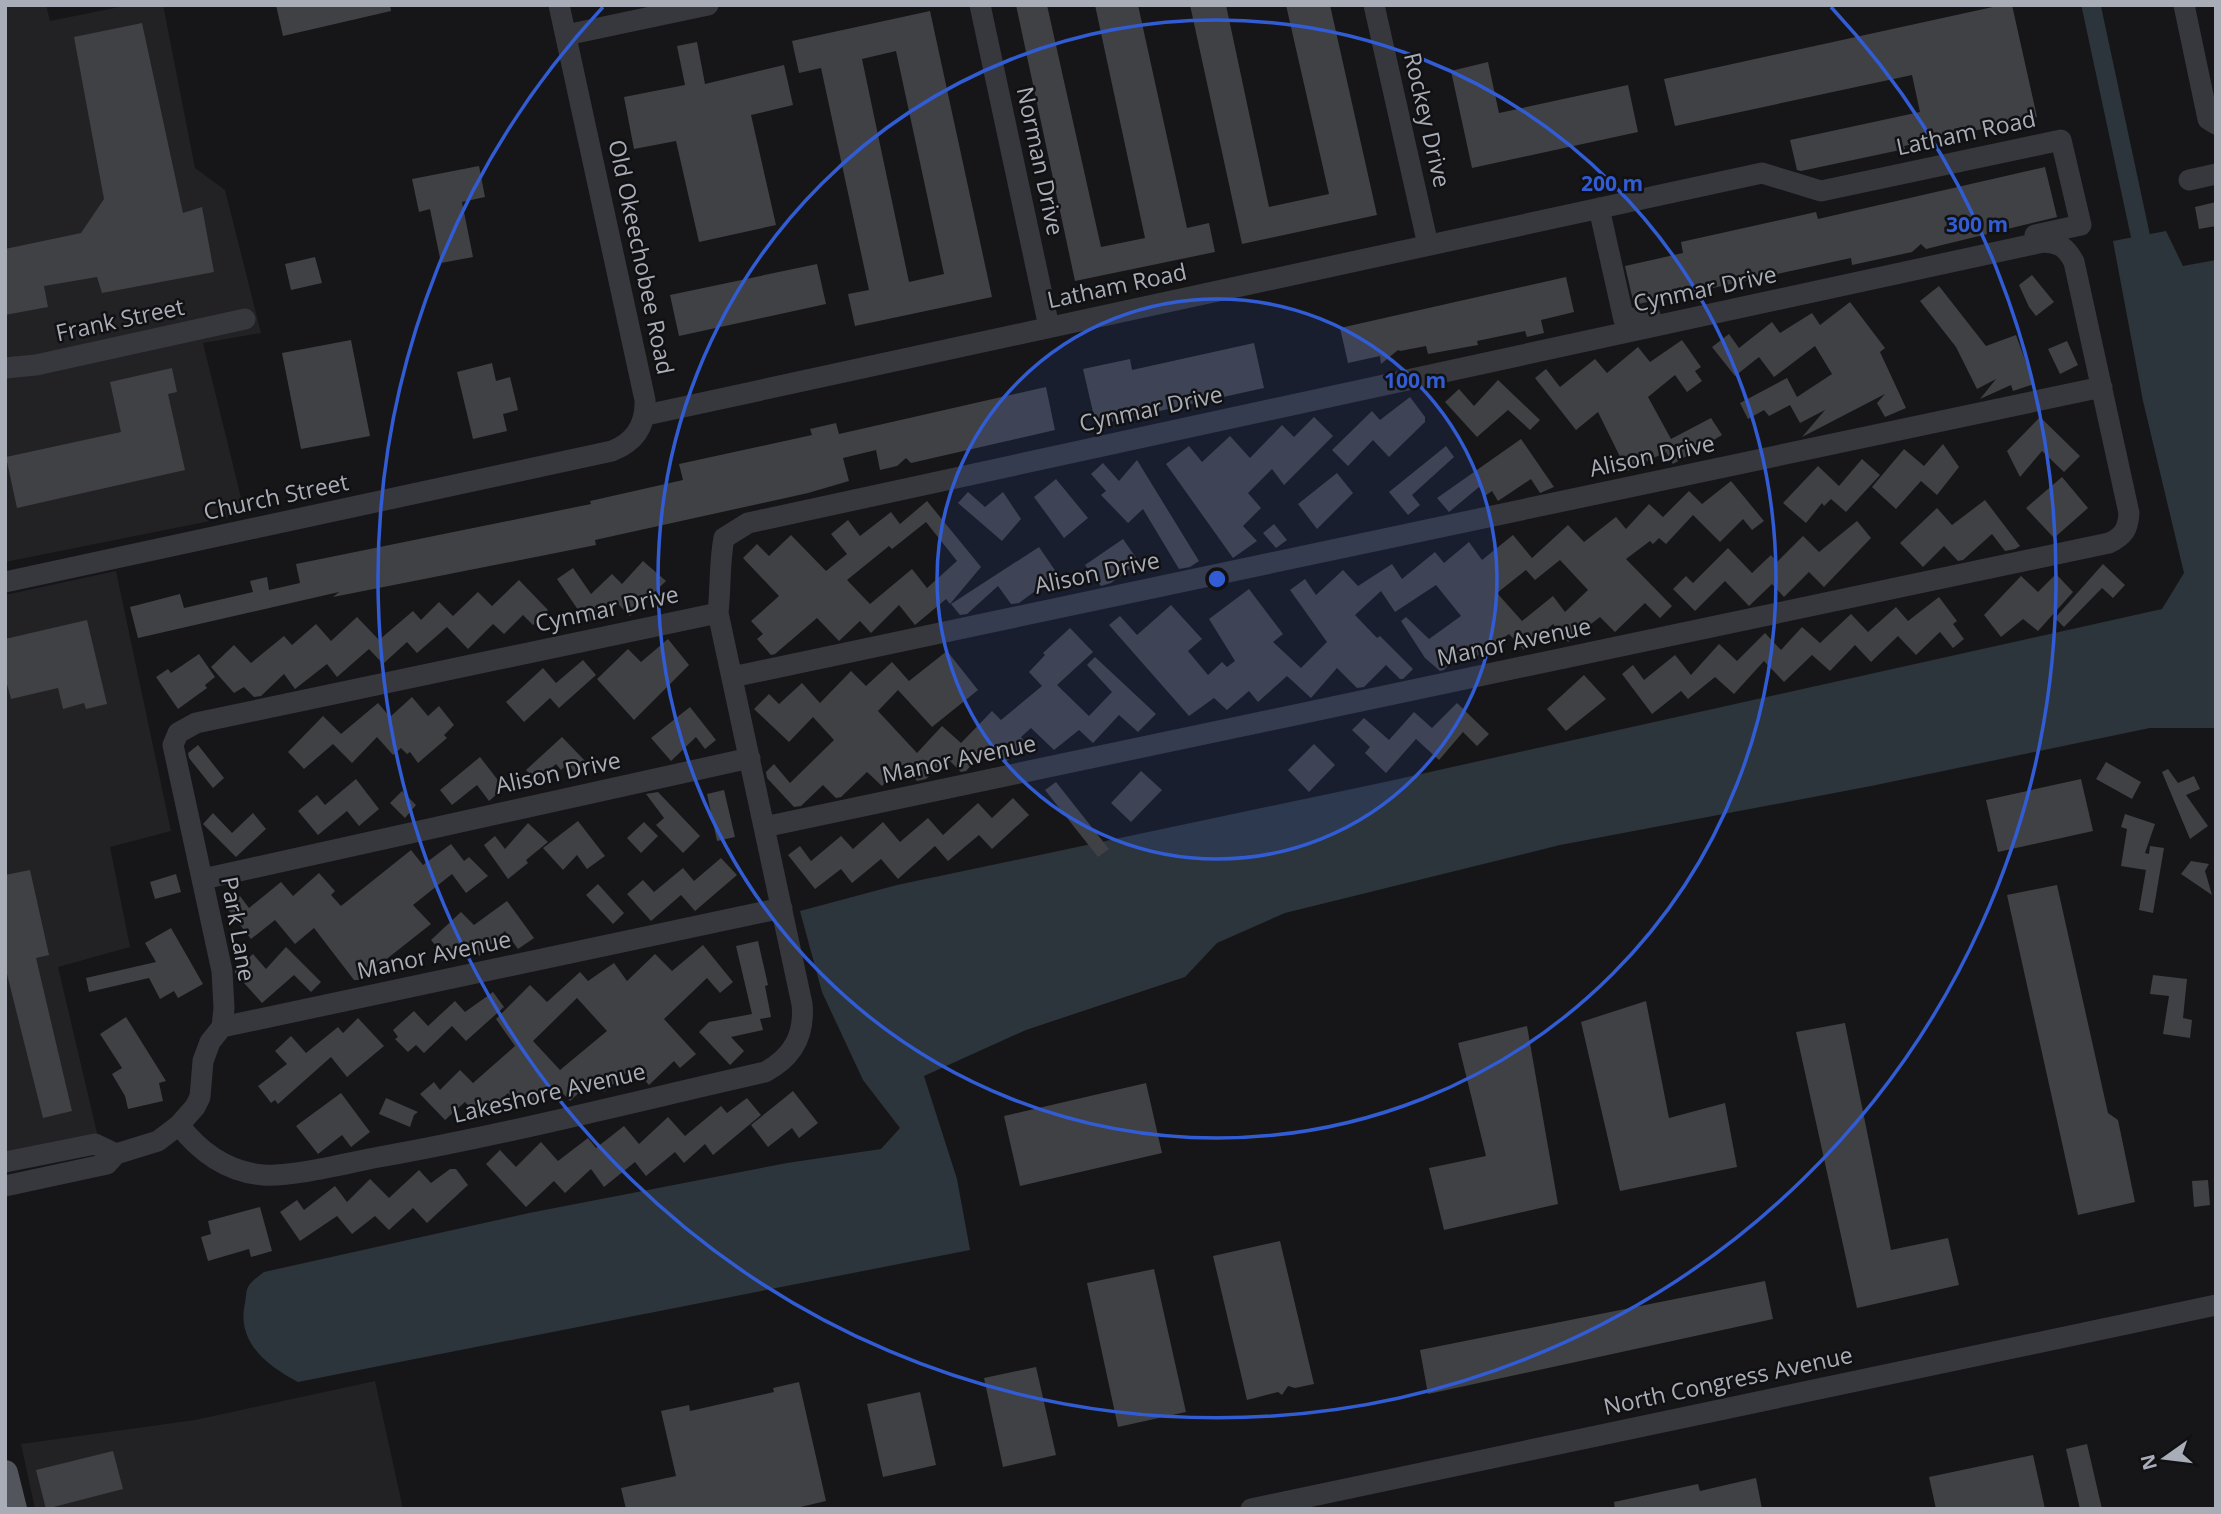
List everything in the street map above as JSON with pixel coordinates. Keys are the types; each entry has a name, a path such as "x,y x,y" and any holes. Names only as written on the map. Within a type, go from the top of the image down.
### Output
{"main road":[{"path":"5,1474 14,1509"}],"street":[{"name":"Old Okeechobee Road","path":"559,5 645,400 646,415"},
{"path":"565,35 708,5"},
{"name":"Norman Drive","path":"979,5 1049,327"},
{"name":"Rockey Drive","path":"1374,5 1428,245"},
{"path":"2184,5 2208,119 2216,124"},
{"name":"Latham Road","path":"646,415 1049,327 1762,173 1821,191 2061,140 2081,225 1624,320 1600,208"},
{"path":"2189,180 2216,174"},
{"name":"Cynmar Drive","path":"178,733 196,723 718,612 721,589 719,562 724,538 748,523 2043,242 2057,243 2068,250 2074,261 2102,387"},
{"name":"Frank Street","path":"5,368 36,365 245,319"},
{"name":"Alison Drive","path":"732,677 2102,387"},
{"name":"Manor Avenue","path":"764,827 2109,543 2122,537 2128,526 2129,513 2102,387"},
{"name":"Church Street","path":"5,582 625,446 635,438 646,415"},
{"path":"718,612 782,908"},
{"name":"Park Lane","path":"178,733 173,745 222,971 224,1008 222,1027 210,1042 203,1060 200,1097 179,1125"},
{"name":"Alison Drive","path":"202,879 750,758"},
{"name":"Manor Avenue","path":"222,1027 782,908"},
{"name":"Lakeshore Avenue","path":"179,1125 191,1140 224,1164 250,1173 278,1175 408,1152 765,1072 778,1066 796,1045 804,1018 782,908"},
{"path":"5,1186 107,1164 116,1154 158,1141 179,1125"},
{"path":"5,1162 95,1144 116,1154"},
{"name":"North Congress Avenue","path":"1251,1509 2216,1305"}],"shaded area":[{"path":"5,5 46,5 50,21 129,5 163,5 195,168 225,190 261,333 203,343 245,514 5,562"},
{"path":"2166,231 2183,266 2216,260 2216,728 2150,728 1871,786 1560,845 1285,913 1217,943 1185,977 1026,1030 924,1076 957,1179 970,1250 298,1382 265,1360 250,1341 243,1317 247,1290 264,1272 529,1213 787,1163 881,1149 900,1128 863,1080 822,992 800,911 897,885 1385,782 2162,609 2184,573 2143,401 2113,241"},
{"path":"116,571 171,831 110,847 130,947 58,967 98,1137 5,1156 5,595"},
{"path":"375,1381 403,1509 35,1509 21,1444 195,1420"}],"building":[{"path":"276,5 390,5 391,11 283,36"},
{"path":"1016,5 1047,5 1101,247 1145,238 1095,5 1138,5 1187,228 1209,223 1215,252 1075,281"},
{"path":"1190,5 1226,5 1269,207 1329,194 1286,5 1330,5 1377,215 1242,244"},
{"path":"2012,5 2037,117 1801,171 1797,170 1790,140 1920,112 1912,75 1675,126 1664,79"},
{"path":"930,11 992,297 855,326 848,294 869,290 821,68 799,73 792,41","holes":["896,51 944,274 909,282 862,59"]},
{"path":"142,23 183,213 202,207 214,272 102,293 97,277 44,286 48,307 5,315 5,249 81,233 104,199 74,37"},
{"path":"697,42 705,84 784,65 793,105 751,115 776,225 699,242 676,141 634,149 624,97 685,85 677,46"},
{"path":"1488,62 1499,113 1628,85 1638,132 1472,168 1451,71"},
{"path":"479,166 485,197 462,202 473,257 441,263 430,209 419,212 412,179"},
{"path":"2045,167 2057,217 1926,249 1921,244 1912,252 1852,265 1851,258 1634,305 1625,266 1683,253 1681,242 1816,212 1818,219"},
{"path":"2216,202 2216,226 2199,229 2195,207"},
{"path":"315,257 322,283 291,290 285,264"},
{"path":"817,264 826,304 679,336 670,295"},
{"path":"2032,275 2054,302 2036,316 2019,285"},
{"path":"1566,277 1574,312 1541,320 1544,333 1527,337 1525,331 1477,341 1478,345 1428,354 1426,346 1398,350 1381,364 1380,356 1348,363 1340,328"},
{"path":"1939,286 1986,346 2016,335 2034,384 2013,391 2011,385 1980,399 1996,379 1977,389 1956,347 1920,301"},
{"path":"1850,302 1885,348 1880,352 1906,408 1885,417 1877,403 1885,394 1802,437 1825,410 1800,423 1790,405 1769,416 1764,410 1748,419 1740,403 1787,378 1797,397 1832,374 1815,346 1774,377 1759,357 1735,376 1712,347 1729,334 1739,348 1772,322 1780,333 1812,313 1820,325"},
{"path":"351,340 370,436 301,449 282,353"},
{"path":"1682,340 1701,367 1695,371 1702,381 1687,392 1675,375 1648,397 1671,439 1711,418 1722,435 1673,464 1666,452 1627,471 1598,412 1576,430 1535,378 1546,369 1560,387 1595,359 1607,373 1638,347 1650,362"},
{"path":"2067,341 2078,365 2060,374 2048,349"},
{"path":"1254,343 1264,388 1096,425 1083,369 1130,359 1132,370"},
{"path":"492,363 496,381 510,377 518,410 503,414 507,431 473,439 457,372"},
{"path":"172,368 177,392 168,394 185,470 17,508 6,457 121,432 110,382"},
{"path":"1498,380 1540,420 1530,430 1508,410 1477,437 1445,402 1459,389 1474,406"},
{"path":"1046,387 1055,430 911,463 906,458 897,466 880,470 876,450 843,458 849,481 808,493 595,540 596,545 333,597 339,592 138,638 130,607 180,594 184,608 253,592 250,581 267,577 269,590 300,583 296,564 591,504 590,501 683,480 679,464 812,435 810,429 836,423 839,434"},
{"path":"1410,397 1425,417 1425,422 1389,457 1373,440 1348,466 1332,450 1372,411 1380,420"},
{"path":"1314,417 1333,436 1284,485 1272,469 1248,493 1261,508 1243,526 1257,541 1233,558 1166,464 1189,446 1202,462 1230,436 1250,458 1282,425 1294,437"},
{"path":"2040,417 2080,456 2064,472 2042,451 2020,477 2007,451"},
{"path":"1521,439 1554,487 1540,493 1531,479 1498,501 1492,491 1485,496 1479,487 1449,512 1437,498"},
{"path":"1943,444 1959,467 1937,495 1921,481 1896,509 1872,487 1904,449 1924,466"},
{"path":"1446,446 1454,457 1412,495 1420,505 1408,515 1389,492"},
{"path":"1862,459 1880,475 1846,512 1831,499 1824,506 1822,503 1806,523 1783,503 1818,466 1839,486"},
{"path":"1137,460 1199,561 1190,567 1179,569 1143,509 1128,523 1101,495 1106,491 1091,474 1103,463 1119,481"},
{"path":"1337,473 1353,493 1317,529 1298,504"},
{"path":"2062,477 2088,508 2054,538 2026,508"},
{"path":"1056,479 1088,518 1064,538 1034,497"},
{"path":"1731,481 1764,521 1752,530 1743,519 1720,542 1693,515 1666,544 1659,538 1653,544 1650,541 1626,559 1672,606 1660,618 1645,603 1615,632 1600,617 1568,642 1553,624 1524,650 1509,634 1470,661 1463,651 1440,671 1425,658 1401,621 1406,617 1429,639 1461,616 1436,585 1395,612 1381,591 1355,615 1413,669 1400,679 1386,665 1364,687 1357,688 1337,668 1311,698 1287,676 1258,702 1249,691 1227,710 1214,698 1189,716 1109,625 1120,616 1137,635 1171,605 1202,639 1188,651 1208,675 1222,662 1227,667 1235,661 1209,619 1249,589 1283,634 1273,642 1301,668 1327,642 1290,590 1305,579 1316,595 1343,570 1358,586 1392,564 1402,579 1435,552 1444,563 1469,542 1482,560 1513,535 1532,558 1568,525 1584,542 1616,517 1626,529 1649,504 1663,517 1689,491 1702,504","holes":["1560,560 1588,590 1565,612 1553,596 1522,621 1497,593 1526,570 1535,580"]},
{"path":"968,492 985,507 1003,492 1021,519 1002,541 958,503"},
{"path":"1985,500 2020,546 2005,551 1992,534 1963,560 1958,561 1944,546 1923,567 1900,543 1937,508 1952,525"},
{"path":"927,501 981,567 950,604 946,599 915,625 899,605 871,633 860,621 839,641 817,618 771,655 757,639 763,634 751,621 779,596 743,558 757,544 769,556 791,535 826,571 847,554 831,534 848,520 860,536 891,512 900,524","holes":["926,522 957,561 927,588 912,569 870,604 847,580 889,546 892,549"]},
{"path":"1857,521 1871,538 1824,587 1809,572 1784,597 1772,584 1749,606 1725,581 1695,611 1673,589 1686,576 1693,583 1728,548 1752,573 1771,555 1777,562 1803,536 1819,552"},
{"path":"1274,524 1287,540 1276,548 1263,533"},
{"path":"1123,539 1139,562 1111,583 1101,586 1085,565"},
{"path":"1039,547 1063,582 1047,593 1042,586 1019,603 1011,604 998,586 967,614 960,615 951,604"},
{"path":"643,561 666,581 630,616 617,603 587,623 557,579 573,568 591,594 612,574 622,584"},
{"path":"2103,564 2125,585 2113,598 2102,588 2064,627 2055,618"},
{"path":"2056,574 2073,592 2038,631 2023,619 2001,637 1984,615 2021,576 2038,592"},
{"path":"519,580 548,610 533,625 523,615 504,634 493,624 468,649 447,627 417,653 407,642 383,664 369,649 337,677 327,664 295,689 284,674 261,696 254,697 244,687 234,693 211,667 234,645 251,663 284,636 292,645 316,624 331,641 357,617 379,640 413,611 421,620 439,602 453,616 478,592 492,606"},
{"path":"1939,597 1957,621 1953,624 1964,639 1953,648 1940,632 1916,655 1898,636 1871,662 1855,645 1830,671 1812,655 1784,682 1764,661 1734,694 1715,677 1688,699 1681,691 1652,714 1622,674 1633,665 1644,680 1675,655 1691,675 1719,644 1737,661 1765,633 1781,650 1802,627 1820,643 1851,614 1868,632 1896,607 1908,621"},
{"path":"87,620 107,704 86,709 84,703 63,709 58,688 11,699 5,677 5,639"},
{"path":"1070,628 1093,652 1057,685 1089,716 1112,692 1087,665 1095,657 1156,714 1138,732 1119,715 1093,743 1079,730 1054,750 1031,728 1021,737 1025,742 1006,762 989,746 966,771 961,772 948,759 926,779 917,781 902,765 882,786 867,772 841,797 836,798 823,785 801,806 794,807 767,778 766,772 774,764 790,783 834,740 813,717 789,742 754,709 769,694 779,704 802,683 820,703 851,671 866,686 892,662 909,681 947,651 978,690 932,727 898,690 878,711 917,753 942,726 961,743 992,711 1001,720 1042,686 1029,672 1045,655 1043,653"},
{"path":"668,639 689,665 634,720 597,679 628,649 641,662"},
{"path":"199,654 215,677 205,685 207,688 178,709 156,677 168,669 171,673"},
{"path":"583,660 596,675 559,708 550,698 524,722 506,702 543,668 556,683"},
{"path":"1584,675 1606,699 1566,731 1547,709"},
{"path":"412,697 428,716 439,706 454,725 444,735 447,738 418,763 410,752 407,754 401,748 393,755 377,737 352,763 333,744 304,769 288,752 323,716 341,734 378,703 390,717"},
{"path":"1457,703 1489,734 1477,746 1463,732 1439,760 1416,739 1386,773 1365,753 1370,747 1352,730 1364,718 1389,740 1414,712 1432,728"},
{"path":"690,707 716,740 705,749 696,737 671,761 651,738"},
{"path":"562,737 589,765 578,776 567,764 561,770 556,764 536,781 526,770"},
{"path":"1314,744 1335,765 1309,792 1288,770"},
{"path":"198,745 224,778 213,788 189,758 188,753"},
{"path":"480,757 504,788 489,801 477,785 452,805 440,790"},
{"path":"2106,762 2141,782 2132,799 2096,779"},
{"path":"2168,769 2178,783 2194,776 2200,789 2186,795 2208,826 2190,839 2162,772"},
{"path":"1141,771 1162,790 1131,822 1111,803"},
{"path":"356,779 379,809 359,826 347,811 318,835 298,811 317,795 325,805"},
{"path":"2081,779 2093,831 1998,852 1986,800"},
{"path":"1056,782 1109,849 1098,857 1045,790"},
{"path":"724,790 735,837 717,841 707,794"},
{"path":"402,791 416,805 405,818 390,803"},
{"path":"658,792 700,836 683,853 656,825 664,818 646,794"},
{"path":"1013,798 1029,815 992,849 979,835 948,861 935,846 898,879 881,859 852,883 841,869 815,889 788,855 800,846 811,861 841,836 853,849 883,822 900,842 928,818 943,835 978,803 992,818"},
{"path":"213,813 232,833 253,813 266,829 236,857 203,824"},
{"path":"2125,814 2155,824 2145,853 2149,854 2150,846 2164,848 2153,913 2139,910 2146,870 2121,866 2127,829 2121,827"},
{"path":"578,821 605,856 587,869 577,855 563,870 543,848"},
{"path":"644,822 658,836 641,853 627,838"},
{"path":"528,823 548,842 508,879 484,845 495,836 505,849"},
{"path":"451,844 464,861 469,857 488,876 466,893 452,874 413,905 431,924 360,980 354,980 314,928 295,944 275,920 251,939 226,907 240,896 249,908 281,882 293,896 319,873 335,891 331,895 341,906 411,850 423,865"},
{"path":"721,858 737,875 695,911 681,895 651,921 627,894 643,880 654,892 683,868 694,881"},
{"path":"2191,861 2209,864 2205,871 2212,895 2181,874"},
{"path":"30,870 49,955 36,958 72,1111 43,1118 5,966 5,875"},
{"path":"176,874 181,892 155,899 150,882"},
{"path":"598,884 624,913 613,924 586,895"},
{"path":"2057,885 2108,1113 2118,1120 2135,1202 2078,1215 2007,895"},
{"path":"507,901 534,938 518,949 505,931 479,956 464,941 443,961 433,950 437,947 431,940 461,912 474,925"},
{"path":"171,928 203,984 178,998 174,991 160,999 149,978 89,992 86,978 156,962 145,943"},
{"path":"758,941 768,985 765,986 771,1017 760,1019 763,1030 731,1037 744,1051 730,1065 699,1032 709,1022 752,1014 736,946"},
{"path":"703,945 733,982 720,993 707,978 664,1019 696,1054 680,1068 674,1061 649,1085 633,1067 604,1092 594,1079 570,1101 554,1084 529,1106 520,1096 514,1101 508,1093 481,1119 465,1102 445,1120 420,1094 434,1082 440,1090 460,1070 473,1083 515,1046 496,1019 530,985 547,1002 580,972 588,981 614,963 627,981 655,954 672,971","holes":["577,998 607,1031 560,1070 533,1041"]},
{"path":"286,947 321,982 311,992 294,975 262,1003 235,970 253,954 266,969"},
{"path":"2153,975 2187,979 2183,1018 2192,1020 2190,1038 2163,1034 2169,996 2150,994"},
{"path":"493,992 504,1007 466,1041 452,1026 424,1053 416,1045 408,1052 395,1039 398,1037 393,1030 414,1011 428,1026 455,1001 465,1012"},
{"path":"1646,1001 1669,1118 1725,1103 1737,1167 1620,1191 1581,1022"},
{"path":"126,1017 166,1081 159,1083 163,1101 128,1109 125,1096 112,1074 122,1068 100,1034"},
{"path":"358,1018 384,1046 347,1077 331,1057 278,1104 275,1100 271,1103 258,1086 287,1064 275,1051 291,1036 306,1053 338,1027 343,1033"},
{"path":"1845,1023 1891,1250 1948,1238 1959,1285 1857,1308 1796,1032"},
{"path":"1527,1026 1558,1204 1444,1230 1429,1168 1486,1156 1458,1043"},
{"path":"1146,1083 1162,1153 1020,1186 1004,1116"},
{"path":"793,1091 818,1123 799,1138 792,1128 768,1147 751,1125"},
{"path":"341,1093 370,1132 351,1147 342,1135 318,1154 296,1126"},
{"path":"386,1098 418,1112 414,1115 410,1127 379,1114"},
{"path":"747,1098 761,1115 713,1155 705,1144 684,1163 675,1152 646,1176 635,1162 604,1187 591,1169 565,1193 554,1181 526,1207 486,1164 500,1150 516,1167 541,1142 558,1161 588,1138 596,1148 624,1126 639,1144 668,1117 685,1136 721,1106 727,1113"},
{"path":"450,1169 456,1169 468,1185 427,1223 413,1208 389,1230 375,1216 352,1234 337,1216 300,1241 280,1212 297,1200 304,1210 335,1186 347,1202 370,1179 389,1198 419,1170 431,1183"},
{"path":"2208,1180 2210,1205 2194,1207 2192,1181"},
{"path":"260,1207 272,1251 251,1257 249,1249 208,1261 201,1237 211,1234 208,1221"},
{"path":"1280,1241 1314,1384 1295,1388 1288,1386 1282,1395 1278,1392 1247,1400 1213,1256"},
{"path":"1154,1269 1186,1412 1118,1427 1087,1283"},
{"path":"1765,1281 1773,1319 1428,1394 1420,1350"},
{"path":"1036,1367 1056,1455 1003,1467 984,1378"},
{"path":"799,1382 826,1501 792,1509 626,1509 621,1488 676,1476 661,1411 689,1405 690,1411 774,1392 773,1388"},
{"path":"920,1392 936,1465 883,1477 867,1404"},
{"path":"2087,1444 2102,1509 2080,1509 2066,1449"},
{"path":"113,1451 123,1489 46,1509 36,1470"},
{"path":"2033,1455 2045,1509 1936,1509 1929,1477"},
{"path":"1756,1478 1762,1509 1615,1509 1614,1502 1698,1484 1700,1491"}],"waterway":[{"path":"2091,5 2146,262"}]}
